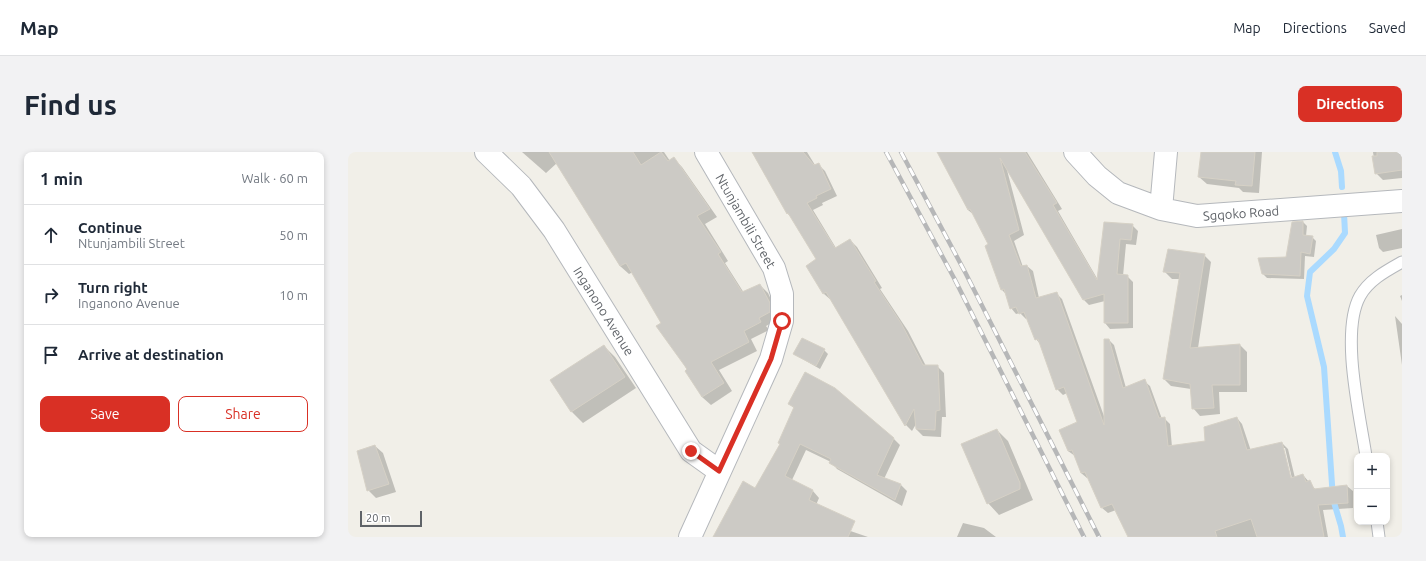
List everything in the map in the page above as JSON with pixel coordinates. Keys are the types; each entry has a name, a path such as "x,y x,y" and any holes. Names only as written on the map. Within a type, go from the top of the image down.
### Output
{"street":[{"name":"Inganono Avenue","path":"486,152 521,186 554,230 691,451 719,471"},
{"name":"Ntunjambili Street","path":"690,537 771,359 782,321 782,294 774,268 706,152"},
{"name":"Sgqoko Road","path":"1075,152 1097,176 1118,193 1161,209 1197,216 1402,200"},
{"path":"1161,209 1166,152"}],"lane":[{"path":"1366,453 1352,372 1351,336 1355,312 1360,296 1366,288 1382,273 1402,262"},
{"path":"1377,525 1379,537"}],"building":[{"path":"549,152 633,152 641,165 661,152 668,161 674,157 710,209 697,216 721,252 718,254 742,292 760,284 770,303 770,312 759,318 761,322 744,331 749,342 711,362 724,383 702,397 685,371 687,369 656,326 661,323 626,263 620,266"},
{"path":"752,152 803,152 814,165 819,163 831,189 816,196 817,198 807,203 835,248 850,239 876,281 874,282 901,323 923,365 938,365 940,410 936,411 935,430 916,429 914,409 905,426 826,292 823,294 806,266 816,259 788,213 787,214"},
{"path":"937,152 1025,152 1057,203 1053,205 1097,280 1104,222 1133,224 1131,240 1120,239 1117,274 1128,275 1128,323 1104,323 1104,294 1083,300 1000,158 1019,230 1009,235 1021,266 1027,265 1036,298 1057,292 1104,425 1104,339 1109,339 1123,388 1145,379 1159,418 1165,417 1168,446 1205,441 1204,427 1237,417 1247,450 1282,442 1291,478 1303,474 1306,482 1310,480 1314,489 1347,485 1348,503 1318,505 1324,537 1257,537 1251,519 1215,531 1217,537 1128,537 1112,504 1101,508 1085,472 1081,473 1072,450 1068,451 1059,430 1077,422 1064,387 1056,390 1038,339 1035,340 1024,312 1019,314 1016,307 1010,309 1004,289 1001,290 985,246 988,244 970,209 968,210"},
{"path":"1201,152 1255,152 1252,186 1235,185 1236,181 1198,177"},
{"path":"1377,152 1402,152 1402,170 1375,174 1372,156 1377,156"},
{"path":"1303,221 1303,235 1313,236 1310,254 1301,252 1300,276 1262,274 1258,258 1286,257 1292,222"},
{"path":"1168,249 1205,254 1190,348 1240,344 1240,385 1212,385 1214,408 1192,409 1190,384 1163,379 1180,273 1163,272"},
{"path":"802,338 825,349 816,366 793,354"},
{"path":"604,345 625,377 571,412 550,380"},
{"path":"805,372 835,388 894,438 877,475 901,484 895,500 829,463 831,459 800,444 785,476 813,490 809,500 855,521 848,537 713,537 743,481 755,488 780,444 778,443 794,407 788,404"},
{"path":"997,429 1020,483 1020,489 987,504 961,444"},
{"path":"375,445 389,484 367,491 357,451"}],"waterway":[{"path":"1335,152 1341,171 1342,187"},
{"path":"1343,537 1333,499 1324,367 1307,296 1310,272 1334,249 1345,233 1344,213"}],"railway":[{"path":"886,152 954,278 1084,537"},
{"path":"901,152 965,272 1099,537"}],"route":[{"path":"691,451 719,471 771,359 782,321"}]}
